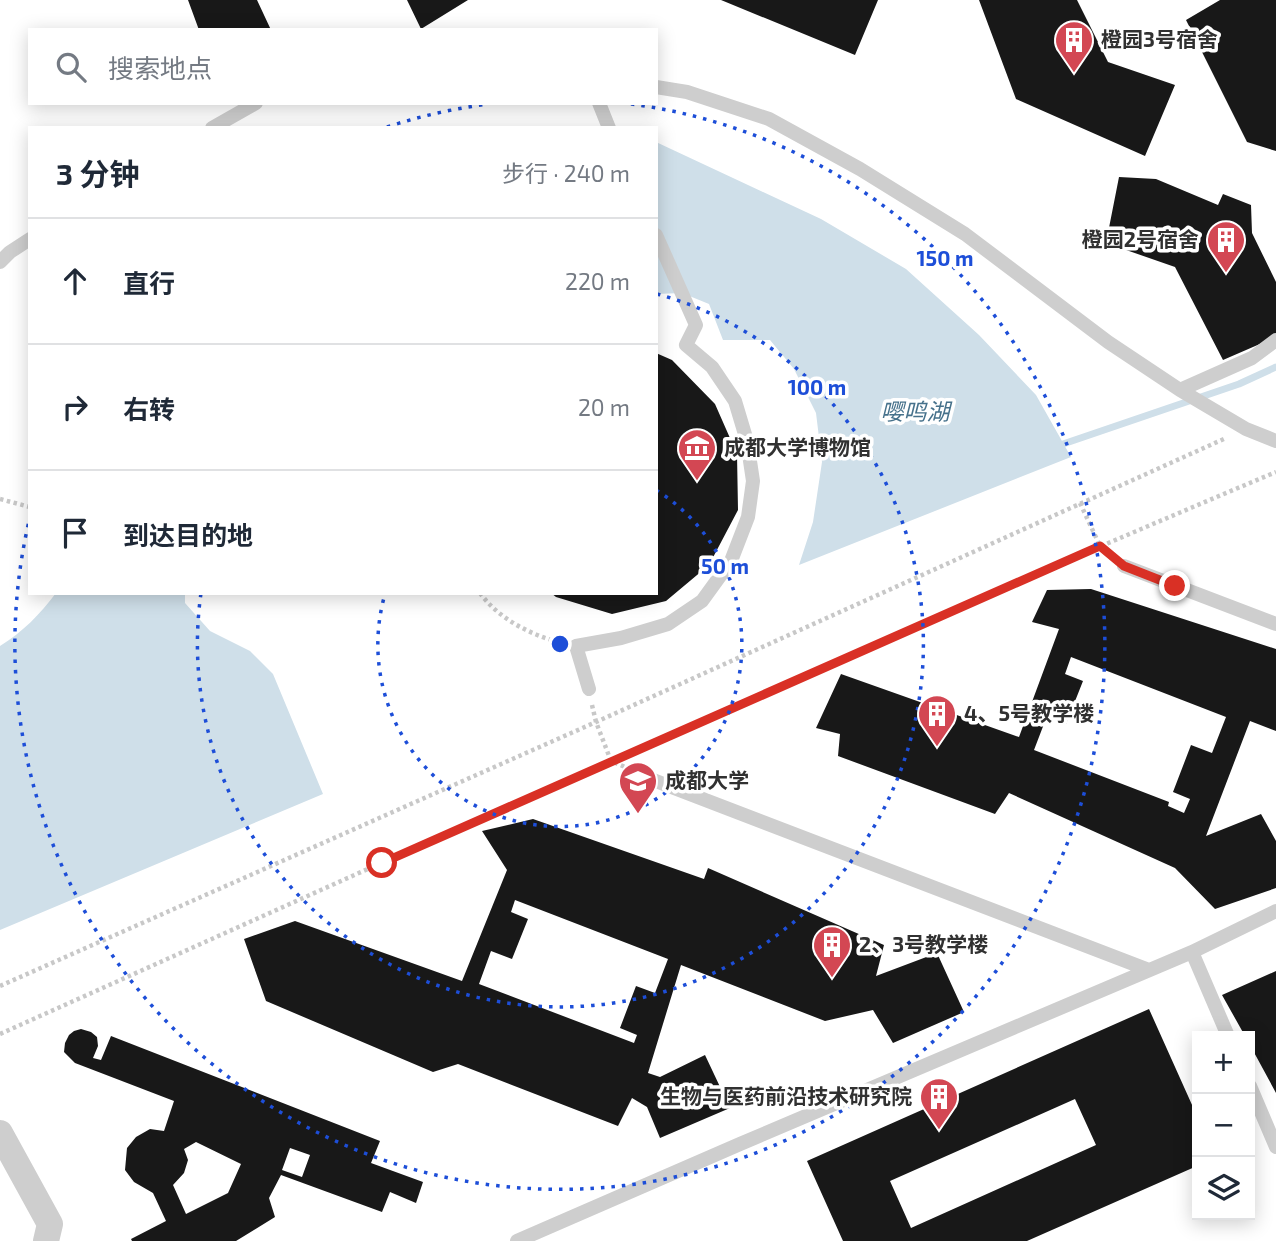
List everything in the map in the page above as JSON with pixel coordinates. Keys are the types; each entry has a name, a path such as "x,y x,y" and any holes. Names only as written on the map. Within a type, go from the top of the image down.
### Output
{"street":[{"path":"0,1133 50,1224 46,1241"}],"lane":[{"path":"658,88 687,92 769,120 860,169 965,233 1108,342 1182,391 1246,429 1276,440"},
{"path":"216,126 253,105"},
{"path":"600,105 607,124"},
{"path":"0,262 28,240"},
{"path":"589,689 576,646 621,638 668,624 702,601 730,561 748,517 753,481 747,441 735,401 712,367 687,345 696,325 658,240"},
{"path":"1182,391 1252,358 1276,340"},
{"path":"1124,566 1276,624"},
{"path":"648,778 1149,970"},
{"path":"517,1241 1192,952 1276,911"},
{"path":"1192,952 1226,1031"},
{"path":"1253,1094 1276,1147"}],"path":[{"path":"0,986 596,722 1246,429"},
{"path":"0,1034 611,761 1100,546 1276,472"},
{"path":"0,499 28,506"},
{"path":"1080,503 1100,546 1124,566"},
{"path":"481,595 488,604 518,627 576,646"},
{"path":"589,689 596,722 611,761 648,778"}],"water":[{"name":"嘤鸣湖","path":"658,143 821,219 906,269 979,335 1036,395 1071,457 799,565 813,522 822,462 816,413 794,369 770,340 723,340 709,304 682,293 658,294"},
{"path":"54,595 185,595 185,603 210,631 250,651 273,674 323,794 0,930 0,646 16,635"}],"building":[{"path":"188,0 257,0 270,28 198,28"},
{"path":"407,0 468,0 423,28"},
{"path":"721,0 878,0 855,55"},
{"name":"橙园3号宿舍","path":"979,0 1077,0 1108,62 1175,85 1145,156 1016,99"},
{"path":"1220,0 1276,0 1276,151 1247,142 1186,20"},
{"name":"橙园2号宿舍","path":"1119,177 1156,179 1218,205 1223,194 1251,205 1252,233 1276,282 1276,337 1223,360 1175,267 1106,243"},
{"name":"成都大学博物馆","path":"658,354 672,360 715,404 737,454 738,510 709,565 666,601 612,614 554,595 658,595"},
{"name":"4、5号教学楼","path":"1091,589 1276,649 1276,731 1250,721 1206,836 1261,814 1276,841 1276,888 1215,909 1175,868 1009,793 995,814 838,756 840,734 816,728 841,674 1019,737 1059,629 1032,622 1047,590","holes":["1071,657 1226,717 1212,753 1191,745 1173,792 1190,799 1184,813 1168,806 1169,802 1034,750 1047,716 1066,724 1083,681 1065,674"]},
{"name":"2、3号教学楼","path":"533,819 704,879 708,868 884,945 876,976 937,953 964,1012 893,1043 873,1010 825,1021 681,965 648,1073 660,1077 705,1055 730,1108 660,1138 647,1107 632,1098 618,1126 458,1064 433,1072 266,1001 244,939 295,921 462,981 507,870 482,831","holes":["515,900 668,959 655,993 636,986 620,1028 637,1035 634,1043 479,984 491,951 512,959 528,919 511,912"]},
{"path":"1276,971 1276,1093 1255,1054 1255,1031 1242,1031 1222,995"},
{"name":"生物与医药前沿技术研究院","path":"1149,1009 1192,1105 1192,1168 1027,1241 843,1241 807,1161","holes":["1075,1099 1096,1145 911,1228 890,1181"]},
{"path":"81,1029 97,1037 98,1046 93,1058 101,1060 111,1036 380,1141 371,1163 423,1182 416,1203 390,1192 382,1212 281,1175 269,1198 275,1217 236,1241 132,1241 131,1239 166,1221 153,1193 134,1182 125,1170 127,1148 136,1137 150,1129 164,1131 174,1101 75,1063 64,1052 65,1043 74,1031","holes":["196,1142 241,1164 228,1193 186,1214 173,1185 184,1173 188,1160 184,1149","290,1148 310,1155 302,1177 282,1170"]}],"waterway":[{"path":"1063,444 1239,384 1276,367"}],"place":[{"name":"橙园3号宿舍","path":"1074,74"},
{"name":"橙园2号宿舍","path":"1226,274"},
{"name":"成都大学博物馆","path":"697,482"},
{"name":"4、5号教学楼","path":"937,748"},
{"name":"成都大学","path":"638,815"},
{"name":"2、3号教学楼","path":"832,979"},
{"name":"生物与医药前沿技术研究院","path":"939,1131"}],"route":[{"path":"382,863 1100,546 1124,566 1175,586"}]}
